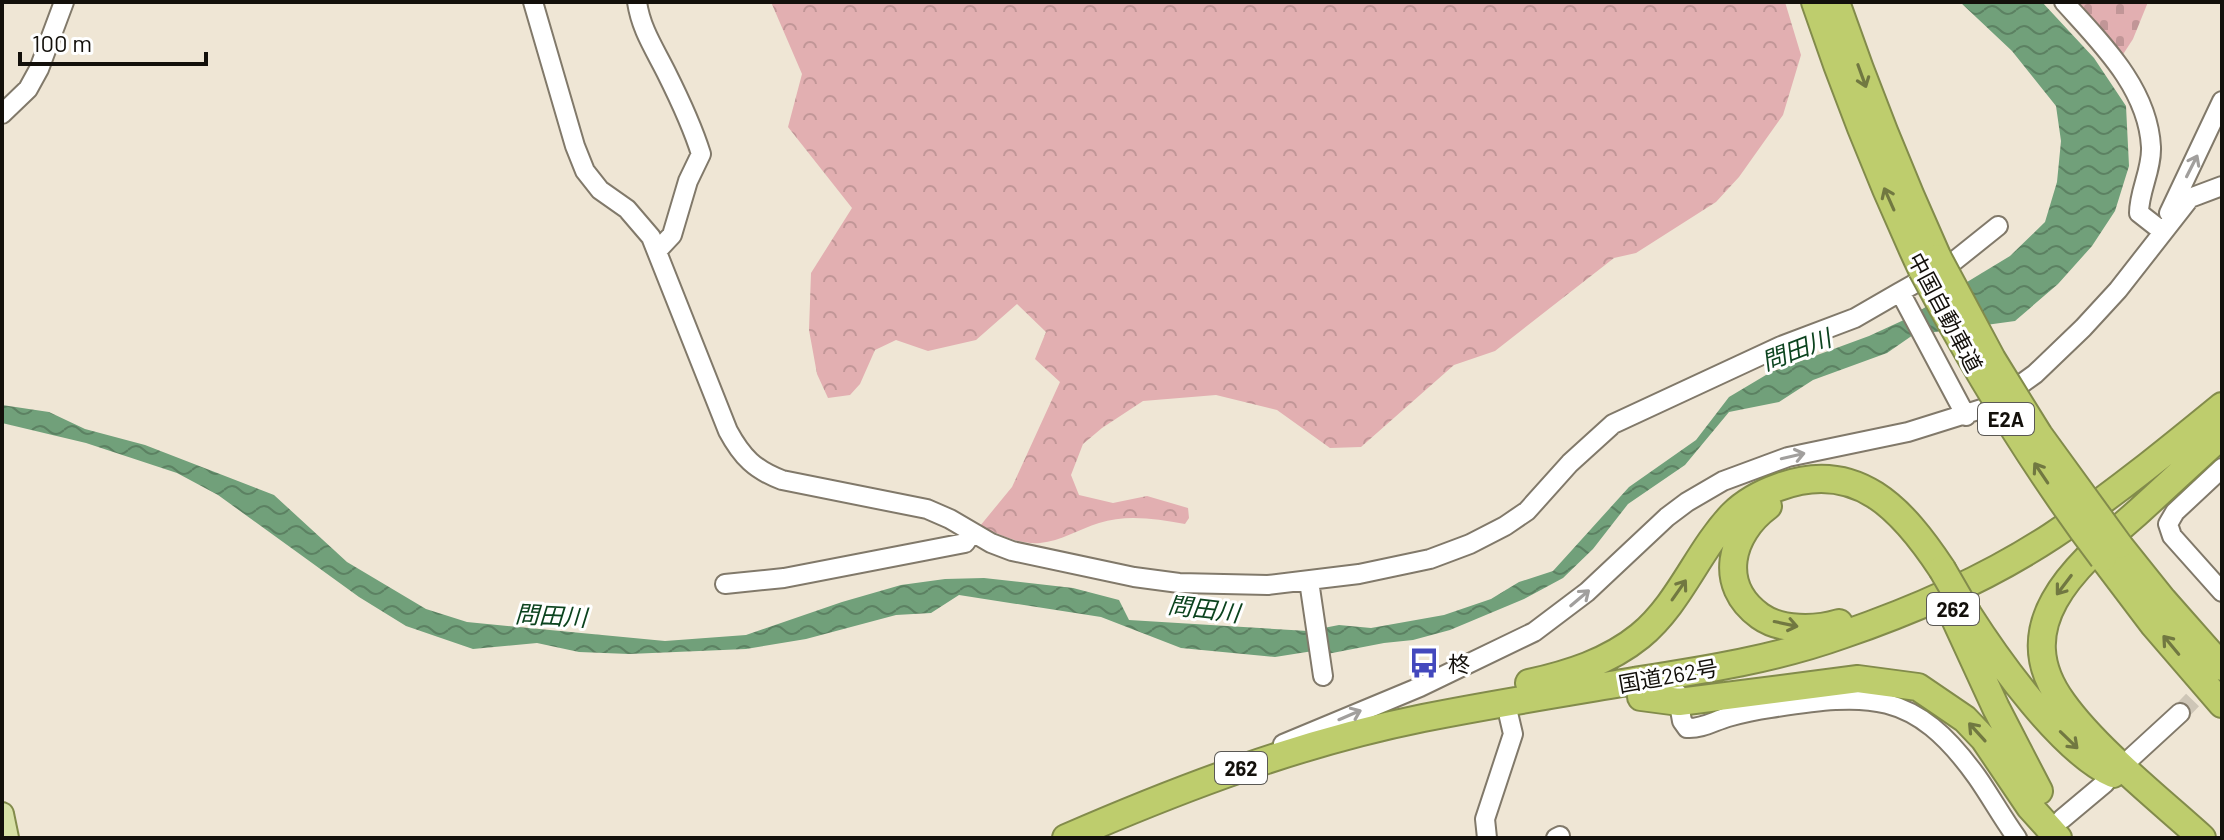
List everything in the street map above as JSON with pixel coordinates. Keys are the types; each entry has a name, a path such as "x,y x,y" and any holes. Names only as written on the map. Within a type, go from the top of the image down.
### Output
{"highway":[{"name":"中国自動車道","path":"1815,2 1885,191 1930,264"},
{"name":"中国自動車道","path":"1836,2 1930,264 1969,358 2020,443 2061,503 2163,600 2222,667"},
{"name":"国道262号","path":"1066,838 1238,769 1361,732 1483,706 1694,672 1840,636 1909,610 2001,566 2050,537 2108,497 2222,406"},
{"name":"国道262号","path":"1109,838 1190,804 1324,758 1509,717 1641,697 1678,697 1823,659 1940,615 1990,591 2058,551 2123,506 2222,427"},
{"path":"2202,838 2079,724 2061,701 2047,675 2042,644 2046,619 2058,591 2083,560 2222,435"},
{"path":"1361,732 1428,708 1584,668 1617,653 1663,613 1734,513 1762,493 1793,481 1817,478 1843,481 1865,489 1900,513 1918,532 1961,617 1996,708 2060,832"},
{"path":"1909,610 1868,614 1834,625 1810,628 1782,625 1761,617 1743,598 1734,574 1733,558 1739,537 1753,518 1776,501 1819,492 1841,494 1870,506 1886,517 1937,571"},
{"name":"中国自動車道","path":"2111,552 2153,624 2222,704"},
{"path":"1961,617 2071,744 2105,770 2154,795 2168,838"},
{"path":"1678,697 1858,679 1918,687 1965,719 1984,739 2030,807 2060,832"}],"main road":[{"path":"2,814 7,838"}],"street":[{"path":"2,114 28,89 39,69 64,2"},
{"path":"533,2 585,171 600,190 643,224 658,250 728,431 746,460 760,472 782,480 927,509 1012,551 1134,577 1225,585 1310,584 1447,553 1505,526 1527,511 1570,463 1613,424 1781,346 1903,297 1998,226"},
{"path":"637,2 650,44 671,82 701,154 688,181 672,235 658,250"},
{"path":"2064,2 2117,60 2143,110 2151,147 2139,213 2162,231"},
{"path":"2162,231 2171,205 2222,101"},
{"path":"1124,813 1420,687 1534,632 1587,592 1667,517 1723,481 1788,457 1908,432 1991,406 2059,352 2118,290 2190,198 2222,186"},
{"path":"1903,297 1966,416"},
{"path":"2222,468 2175,512 2168,524 2172,536 2222,592"},
{"path":"725,584 784,578 965,543 972,533"},
{"path":"1310,584 1322,673"},
{"path":"1678,697 1682,721 1687,728 1698,728 1751,711 1823,700 1887,703 1912,713 1942,735 1978,779 2017,838"},
{"path":"2132,757 2180,713"},
{"path":"1487,838 1485,819 1513,734 1509,717"},
{"path":"2060,832 2105,783"}],"green space":[{"path":"771,2 1785,2 1801,55 1783,115 1739,177 1716,202 1636,253 1614,258 1495,351 1454,365 1361,447 1330,448 1277,410 1216,395 1143,401 1083,444 1071,475 1079,495 1113,503 1147,496 1188,508 1189,518 1185,524 1152,519 1120,519 1099,523 1055,540 1032,543 980,526 1012,487 1060,382 1035,359 1046,332 1017,304 976,340 928,351 896,340 875,350 860,384 850,395 828,398 817,374 809,330 811,273 852,208 788,127 802,74"},
{"path":"2071,2 2148,2 2133,39 2120,59"}],"water":[{"path":"1960,2 2042,2 2094,58 2126,106 2129,166 2115,211 2092,246 2058,284 2015,321 1913,335 1887,353 1813,380 1779,402 1729,412 1685,465 1628,504 1593,549 1563,578 1524,599 1450,630 1413,640 1327,654 1313,651 1275,657 1181,648 1101,617 959,595 931,613 896,615 806,639 746,649 629,654 579,652 537,643 473,649 406,626 359,597 218,495 177,473 86,443 2,423 2,405 49,412 85,429 145,445 274,495 347,562 426,609 467,622 665,641 746,635 901,585 984,578 1073,588 1119,600 1129,620 1308,631 1339,625 1371,628 1444,615 1491,599 1519,582 1553,571 1629,487 1696,440 1729,397 1771,372 1906,319 2010,256 2045,222 2057,182 2061,141 2056,106 2012,51"}],"tunnel":[{"path":"2180,713 2214,678"}],"place":[{"name":"柊","path":"1424,663"}],"water label":[{"name":"問田川","path":"1796,349"},
{"name":"問田川","path":"1204,608"},
{"name":"問田川","path":"551,615"}]}
